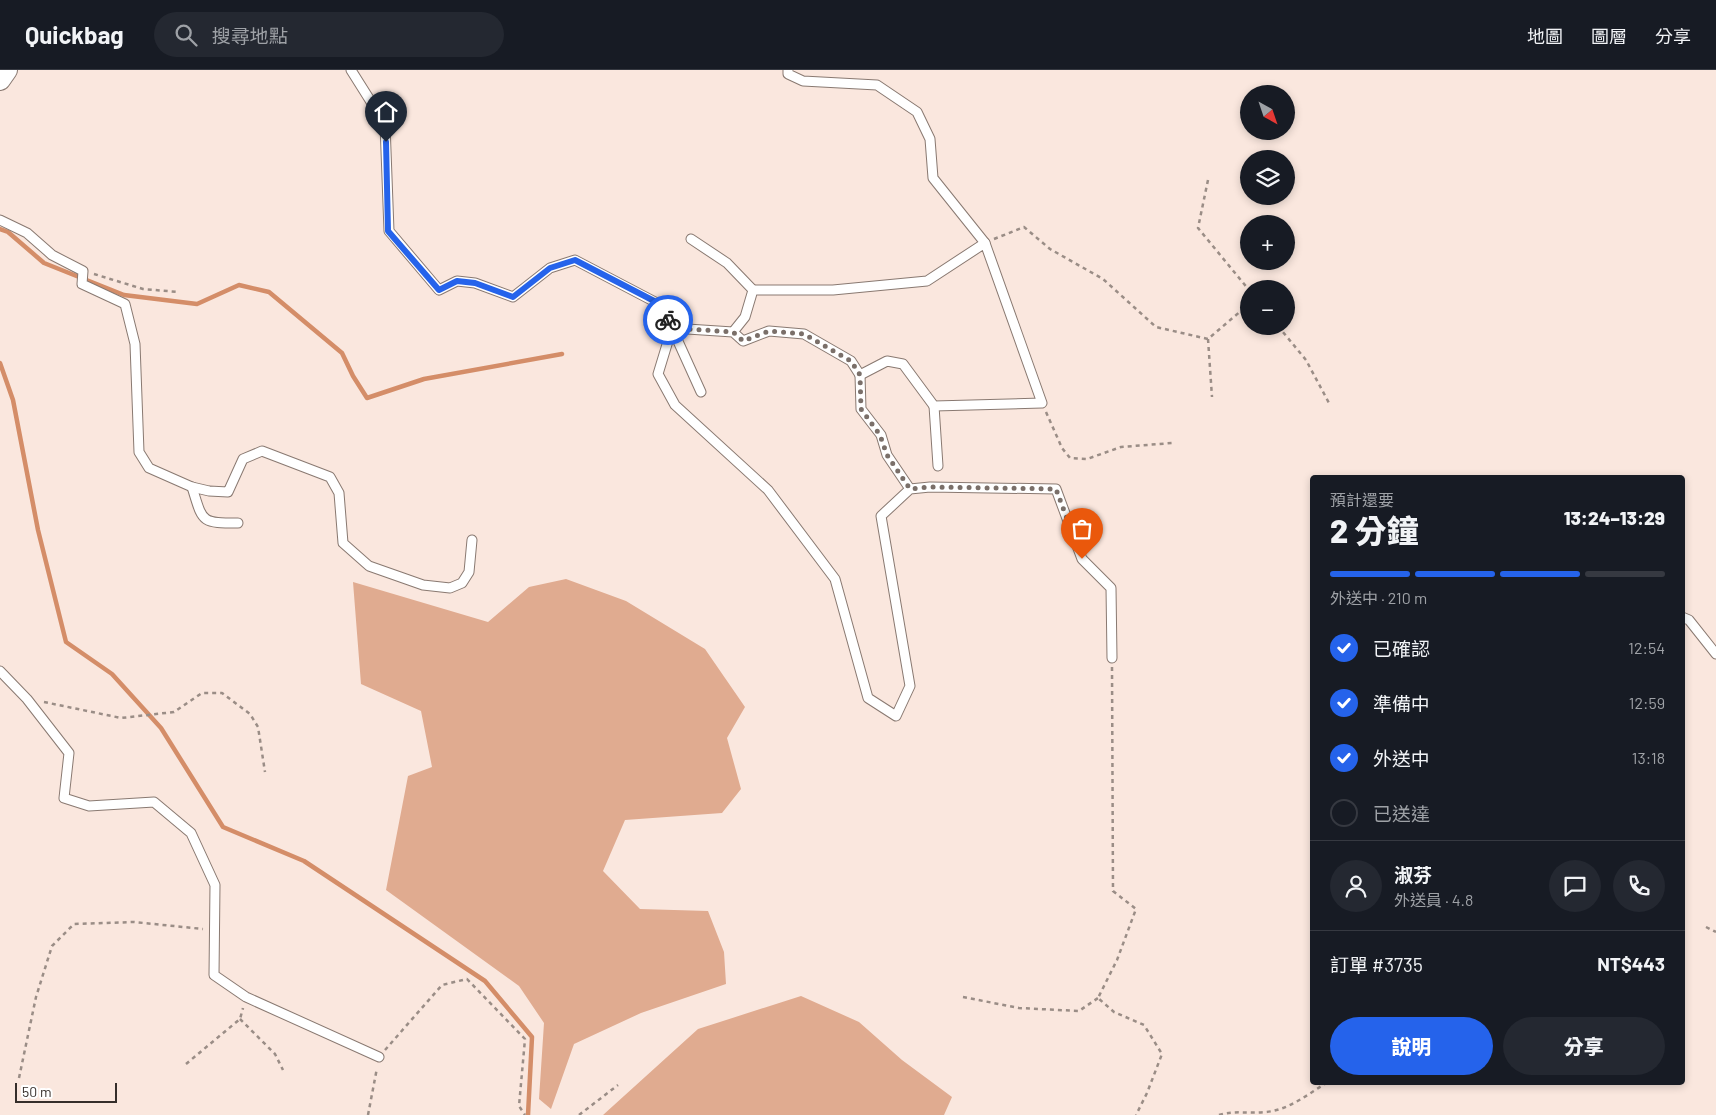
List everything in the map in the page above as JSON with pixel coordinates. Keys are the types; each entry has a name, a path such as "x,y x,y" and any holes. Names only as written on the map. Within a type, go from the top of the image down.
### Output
{"street":[{"path":"0,80 7,70"}],"lane":[{"path":"351,70 385,124 388,231 439,290 457,281 475,283 513,297 550,268 575,260 658,303 672,328 701,392"},
{"path":"788,70 788,74 803,81 877,85 917,112 930,139 933,178 985,242 1042,403 934,406"},
{"path":"0,220 27,232 52,255 83,271 82,284 125,304 135,344 139,452 149,468 192,487 208,491 228,492 243,459 262,451 330,477 339,493 343,543 369,566 423,585 450,588 462,582 469,572 472,540"},
{"path":"691,239 727,264 753,290 833,290 927,281 985,242"},
{"path":"733,332 745,317 753,290"},
{"path":"672,328 733,332 743,341 769,331 804,334 851,361 860,375 861,409 880,435 887,455 910,489"},
{"path":"672,328 658,374 674,405 768,490 835,579 868,698 896,716 910,686 881,516 910,489 930,487 1056,489 1082,559 1111,588 1112,658"},
{"path":"860,375 887,361 903,364 934,406 938,466"},
{"path":"192,487 201,515 213,523 238,523"},
{"path":"1685,618 1689,620 1716,654"},
{"path":"0,671 28,699 69,753 64,798 88,806 154,802 191,833 214,885 214,975 246,997 379,1057"}],"path":[{"path":"1208,180 1198,228 1241,280"},
{"path":"985,242 1024,227 1050,249 1103,279 1156,327 1208,339"},
{"path":"83,271 143,289 179,292"},
{"path":"1208,339 1240,312"},
{"path":"1285,335 1306,360 1329,403"},
{"path":"1208,339 1212,397"},
{"path":"1042,403 1062,448 1070,458 1087,459 1121,447 1172,442"},
{"path":"963,997 1019,1008 1079,1011 1098,998 1117,960 1136,909 1113,891 1112,658"},
{"path":"28,699 121,718 174,712 202,693 222,693 250,714 258,726 265,772"},
{"path":"19,1078 36,997 52,946 74,924 134,922 214,931"},
{"path":"1706,927 1716,932"},
{"path":"368,1115 379,1057 442,984 467,979 525,1039 519,1106 525,1115"},
{"path":"186,1064 240,1019 246,997"},
{"path":"1098,998 1114,1012 1144,1025 1162,1054 1147,1094 1136,1115"},
{"path":"240,1019 275,1054 283,1070"},
{"path":"579,1115 618,1085"},
{"path":"1220,1115 1231,1112 1265,1112 1285,1108 1323,1085"}],"shaded area":[{"path":"566,579 626,601 705,649 745,707 727,738 741,789 722,813 625,820 603,871 640,909 708,911 724,952 726,984 641,1013 574,1044 551,1109 539,1099 544,1023 519,986 386,890 408,776 432,767 421,711 361,684 353,582 488,622 529,587"},
{"path":"801,996 859,1022 902,1060 952,1097 944,1115 603,1115 698,1029"}],"waterway":[{"path":"0,229 8,232 44,263 124,295 197,304 239,285 269,292 342,353 353,376 367,398 424,379 562,354"},
{"path":"0,363 13,400 38,530 66,642 112,674 161,728 223,827 304,861 485,981 532,1037 528,1115"}],"way so far":[{"path":"668,320 672,328 733,332 743,341 769,331 804,334 851,361 860,375 861,409 880,435 887,455 910,489 930,487 1056,489 1082,559"}],"route":[{"path":"386,142 388,231 439,290 457,281 475,283 513,297 550,268 575,260 658,303 668,320"}]}
